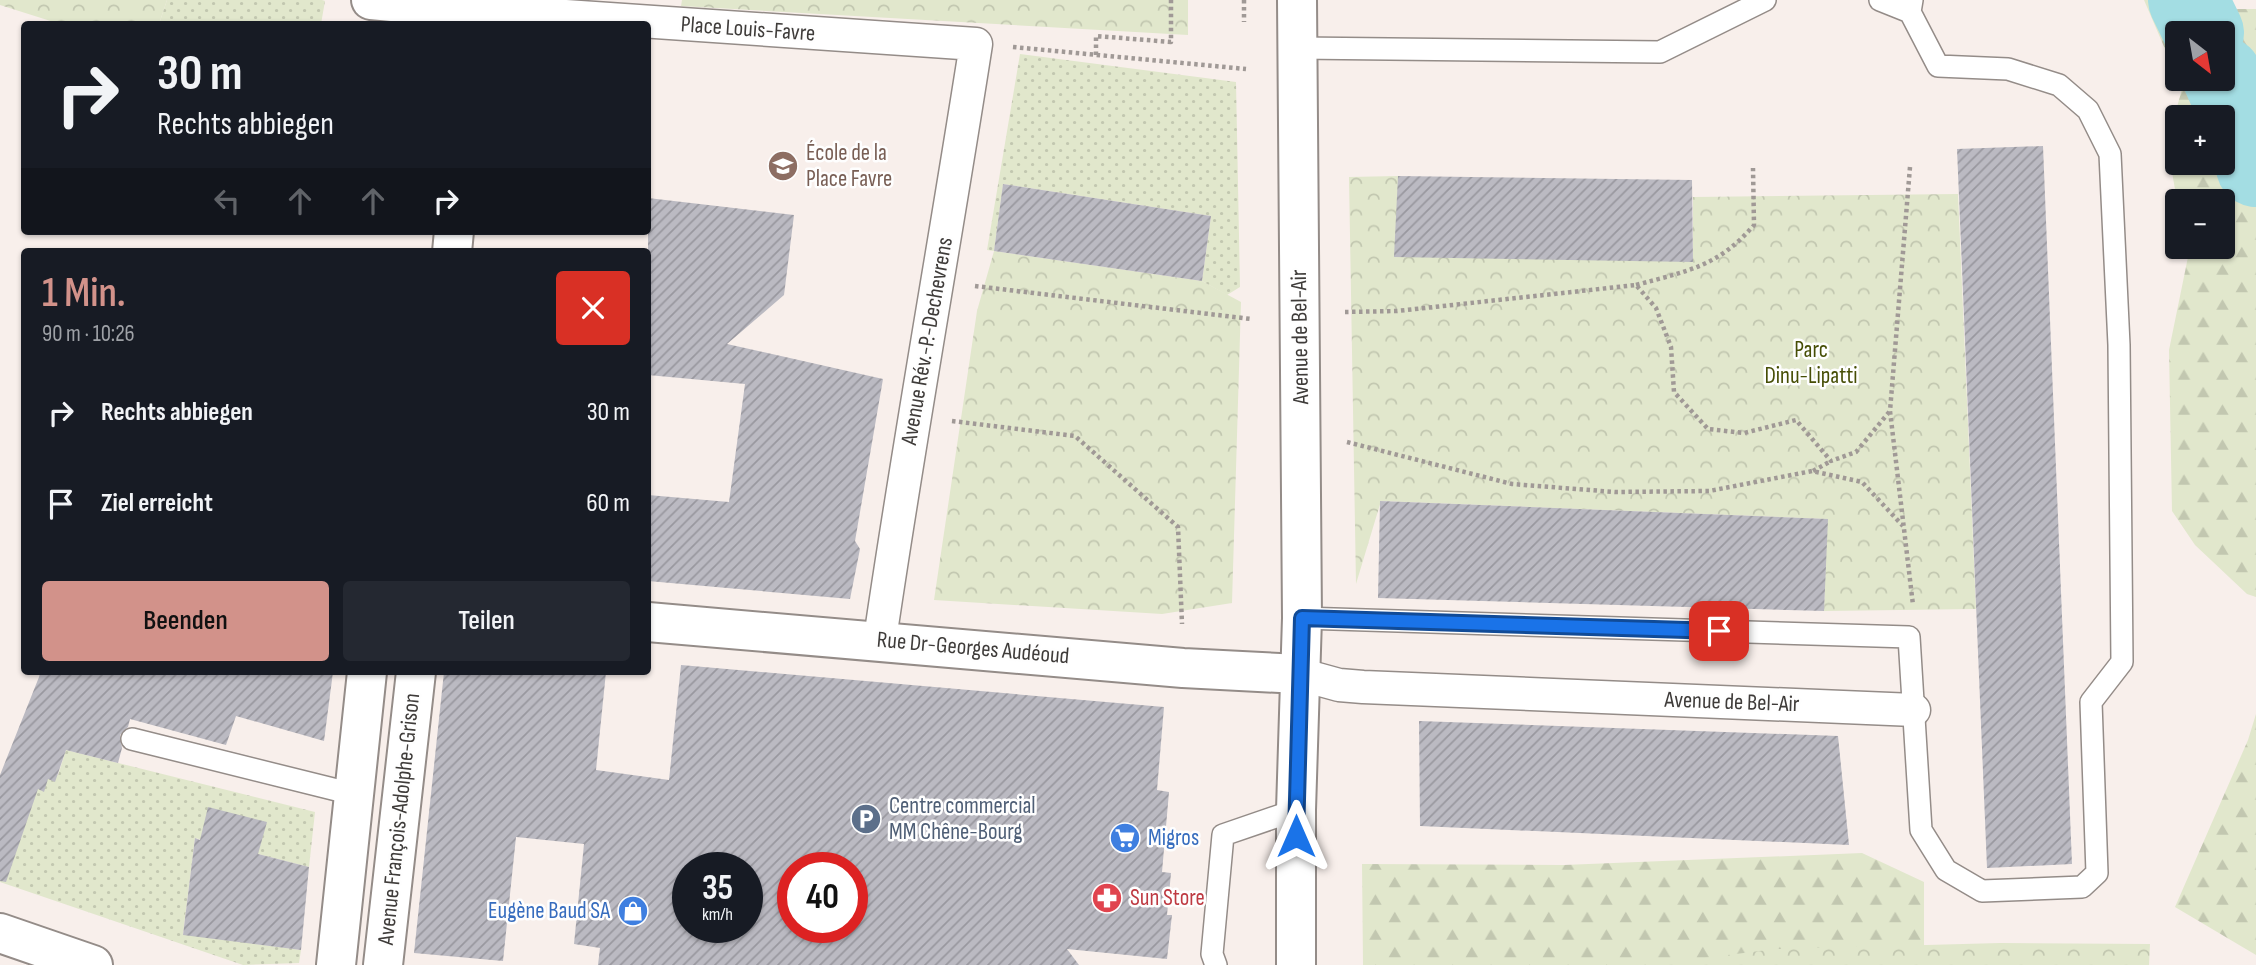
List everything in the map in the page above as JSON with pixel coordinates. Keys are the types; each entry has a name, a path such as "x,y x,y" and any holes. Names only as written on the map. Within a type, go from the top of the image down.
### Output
{"street":[{"path":"371,0 478,12"},
{"name":"Avenue de Bel-Air","path":"1296,965 1296,810 1302,618 1297,0"},
{"name":"Place Louis-Favre","path":"478,12 618,21"},
{"name":"Place Louis-Favre","path":"651,23 976,44"},
{"name":"Avenue Rév.-P.-Dechevrens","path":"880,639 913,416 939,282 976,44"},
{"name":"Rue Dr-Georges Audéoud","path":"651,622 880,639 1183,668 1299,674"},
{"name":"Avenue de Bel-Air","path":"1299,674 1339,685 1363,687 1914,710"},
{"name":"Avenue François-Adolphe-Grison","path":"336,965 367,675"},
{"name":"Avenue François-Adolphe-Grison","path":"383,965 415,675"},
{"path":"0,933 93,965"}],"lane":[{"path":"1298,48 1660,52 1765,0"},
{"path":"1302,618 1909,637 1921,830 1946,870 1982,891 2082,887 2097,873 2091,702 2122,662 2119,345 2109,154 2088,110 2059,85 2008,69 1938,66 1911,6 1880,0"},
{"path":"132,739 353,794"},
{"path":"1216,965 1212,954 1223,835 1296,810"}],"path":[{"path":"1096,55 1096,36 1171,41 1171,0"},
{"path":"1244,0 1244,22"},
{"path":"976,44 1246,69"},
{"path":"1909,637 1915,616 1890,411 1910,167"},
{"path":"1345,312 1411,310 1636,285 1706,265 1737,245 1754,225 1753,168"},
{"path":"939,282 1251,319"},
{"path":"1636,285 1656,308 1671,346 1674,392 1708,429 1744,433 1796,420 1831,461"},
{"path":"1347,442 1512,484 1615,492 1709,491 1812,471 1856,452 1890,411"},
{"path":"913,416 1075,436 1178,527 1183,668"},
{"path":"1812,471 1862,482 1903,526"}],"green space":[{"path":"0,0 167,0 160,21 51,21 0,5"},
{"path":"167,0 325,1 322,21 160,21"},
{"path":"682,0 1188,0 1188,35 681,6"},
{"path":"2144,0 2179,0 2188,9 2256,9 2256,597 2247,594 2195,545 2172,511 2169,350 2188,259 2235,259 2235,189 2175,189 2173,175 2235,175 2235,105 2178,105 2181,91 2235,91 2235,21 2165,21 2165,49"},
{"path":"1020,54 1236,82 1240,287 1227,295 1202,281 1211,216 1003,184 994,251 987,250"},
{"name":"Parc Dinu-Lipatti","path":"1398,176 1693,261 1693,197 1958,194 1976,609 1824,611 1827,519 1381,501 1356,584 1349,177"},
{"path":"994,251 1202,281 1241,302 1232,603 1162,614 934,600 977,311"},
{"path":"2256,714 2256,955 2175,907 2248,740"},
{"path":"66,750 315,812 309,867 195,838 183,934 301,950 299,963 243,965 0,882 0,778 58,775"},
{"path":"1862,853 1924,882 1924,946 1734,965 1363,965 1362,864 1564,865"},
{"path":"2000,943 2150,944 2149,965 1649,965 1775,949"}],"building":[{"path":"2043,146 2072,864 1987,868 1957,149"},
{"path":"1398,176 1692,180 1693,262 1394,257"},
{"path":"1003,184 1211,216 1202,281 994,251"},
{"path":"651,198 794,215 784,295 727,344 883,379 855,541 860,549 850,599 651,581 651,495 729,502 745,384 651,375 651,248 648,248 648,235 651,235"},
{"path":"1380,501 1828,519 1824,611 1378,598"},
{"path":"681,665 1164,707 1157,790 1169,792 1162,872 1171,873 1167,915 1172,915 1167,959 1067,949 1079,965 598,965 600,948 574,944 584,844 516,837 503,961 414,953 444,675 606,675 596,770 669,780"},
{"path":"40,675 333,675 324,741 236,716 226,745 130,719 128,727 120,735 122,748 118,763 66,750 55,782 48,779 44,792 38,789 6,882 0,881 0,775"},
{"path":"1419,721 1838,736 1849,845 1420,826"},
{"path":"208,807 267,822 258,854 309,867 301,950 183,935 195,838 200,840"}],"waterway":[{"path":"2188,0 2198,21"},
{"path":"2229,91 2247,133 2256,167"}],"place":[{"name":"École de la Place Favre","path":"783,166"},
{"name":"Centre commercial MM Chêne-Bourg","path":"866,819"},
{"name":"Migros","path":"1125,838"},
{"name":"Sun Store","path":"1107,898"},
{"name":"Eugène Baud SA","path":"633,911"}],"route":[{"path":"1296,836 1297,722 1302,618 1719,631"}]}
